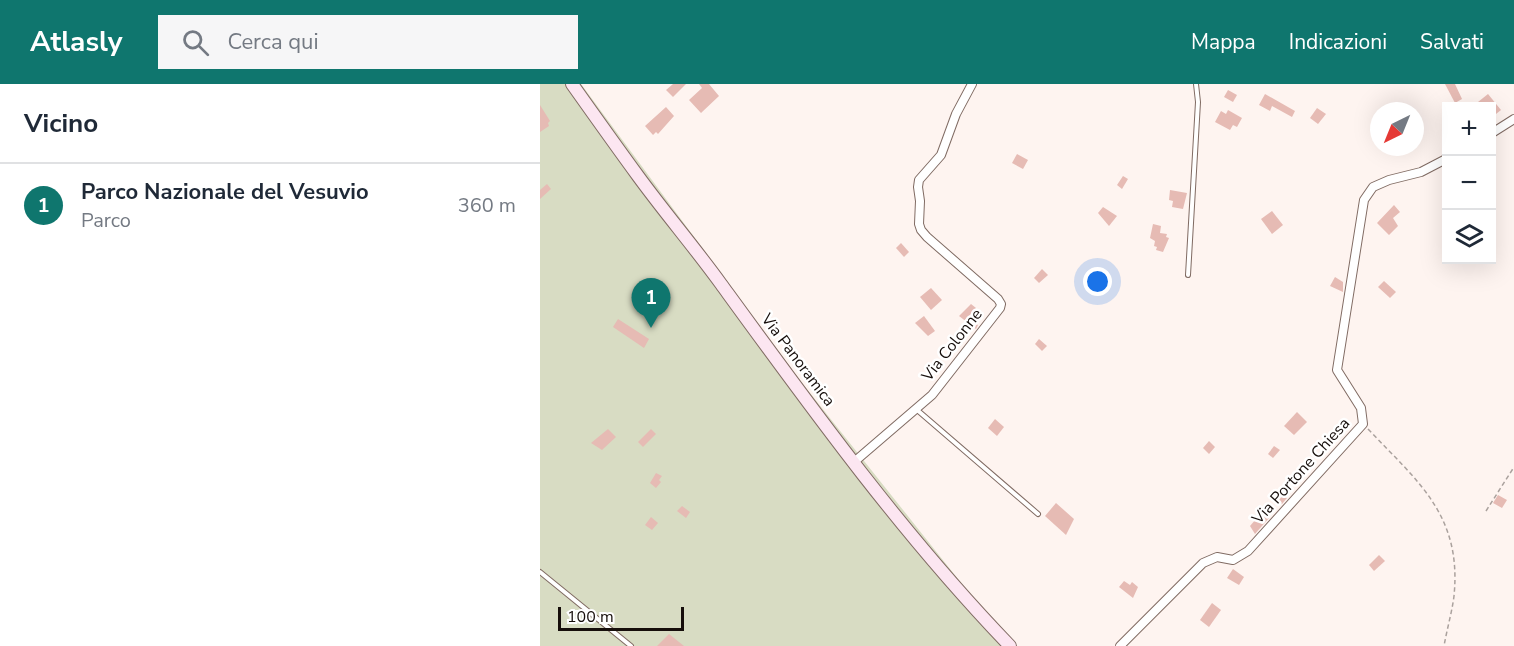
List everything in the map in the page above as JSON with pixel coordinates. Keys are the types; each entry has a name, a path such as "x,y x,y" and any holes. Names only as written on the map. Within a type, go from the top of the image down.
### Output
{"street":[{"name":"Via Panoramica","path":"572,84 639,177 854,462 966,600 1011,646"},
{"name":"Via Colonne","path":"854,462 932,395 1000,308 998,298 927,237 921,230 920,224 919,180 941,155 956,114 972,84"},
{"path":"1496,130 1514,119"},
{"name":"Via Portone Chiesa","path":"1120,646 1203,563 1217,557 1233,560 1248,551 1363,424 1361,408 1337,370 1364,200 1373,187 1389,180 1421,172 1442,161"}],"lane":[{"path":"1188,275 1198,102 1196,84"},
{"path":"915,409 1038,514"},
{"path":"540,572 631,646"}],"path":[{"path":"1363,424 1426,491 1445,521 1453,553 1454,595 1444,646"},
{"path":"1486,511 1514,467"}],"green space":[{"path":"540,84 581,84 802,383 993,623 1017,646 540,646"}],"building":[{"path":"673,84 686,84 673,97 666,90"},
{"path":"699,84 709,84 719,96 701,113 689,100 702,88"},
{"path":"1445,84 1455,84 1462,99 1454,102"},
{"path":"1228,90 1237,95 1233,102 1224,97"},
{"path":"1265,94 1295,111 1292,117 1272,106 1270,111 1259,105"},
{"path":"1488,94 1494,102 1478,102"},
{"path":"1496,104 1501,110 1496,114"},
{"path":"540,105 550,121 549,126 540,132"},
{"path":"666,107 674,116 658,134 656,132 653,135 645,126"},
{"path":"1317,108 1326,114 1318,124 1310,118"},
{"path":"1228,110 1242,118 1237,127 1233,125 1230,130 1215,122 1221,111 1226,114"},
{"path":"1017,154 1028,160 1023,169 1012,163"},
{"path":"1123,176 1128,179 1122,189 1117,185"},
{"path":"547,184 551,189 540,199 540,190"},
{"path":"1170,190 1187,193 1183,209 1172,207 1173,201 1169,200"},
{"path":"1394,205 1400,212 1393,218 1398,226 1389,235 1377,223"},
{"path":"1103,207 1117,216 1109,226 1098,213"},
{"path":"1272,211 1283,225 1272,234 1261,219"},
{"path":"1153,224 1161,226 1160,233 1167,234 1166,237 1169,238 1163,252 1156,250 1155,241 1150,238"},
{"path":"901,243 909,252 904,257 896,248"},
{"path":"1042,269 1048,275 1039,283 1034,278"},
{"path":"1335,277 1343,282 1343,292 1330,286"},
{"path":"1384,281 1396,292 1390,298 1378,287"},
{"path":"931,288 942,300 931,310 920,297"},
{"path":"971,304 976,308 969,316 978,325 976,329 959,316"},
{"path":"924,316 935,331 928,336 915,323"},
{"path":"618,319 649,339 644,348 613,327"},
{"path":"1039,339 1047,346 1042,351 1035,344"},
{"path":"1297,412 1307,422 1294,435 1284,426"},
{"path":"995,419 1004,427 997,436 988,428"},
{"path":"608,429 616,437 602,450 591,443"},
{"path":"651,429 656,434 643,447 638,442"},
{"path":"1209,441 1215,447 1209,454 1203,448"},
{"path":"1274,446 1280,450 1273,458 1268,454"},
{"path":"656,473 662,476 656,488 650,483"},
{"path":"1279,492 1287,498 1282,504 1274,498"},
{"path":"1498,495 1507,500 1502,508 1493,503"},
{"path":"1056,503 1074,519 1066,535 1045,516"},
{"path":"682,506 690,512 686,518 677,511"},
{"path":"1262,512 1269,518 1255,534 1250,526"},
{"path":"651,517 658,523 652,530 645,525"},
{"path":"1379,555 1385,561 1374,571 1369,565"},
{"path":"1233,569 1244,577 1239,585 1227,578"},
{"path":"1124,581 1130,585 1132,582 1138,587 1133,598 1119,587"},
{"path":"1212,603 1221,610 1209,627 1200,620"},
{"path":"669,634 684,646 657,646"}],"place":[{"name":"Parco Nazionale del Vesuvio","path":"651,328"}]}
